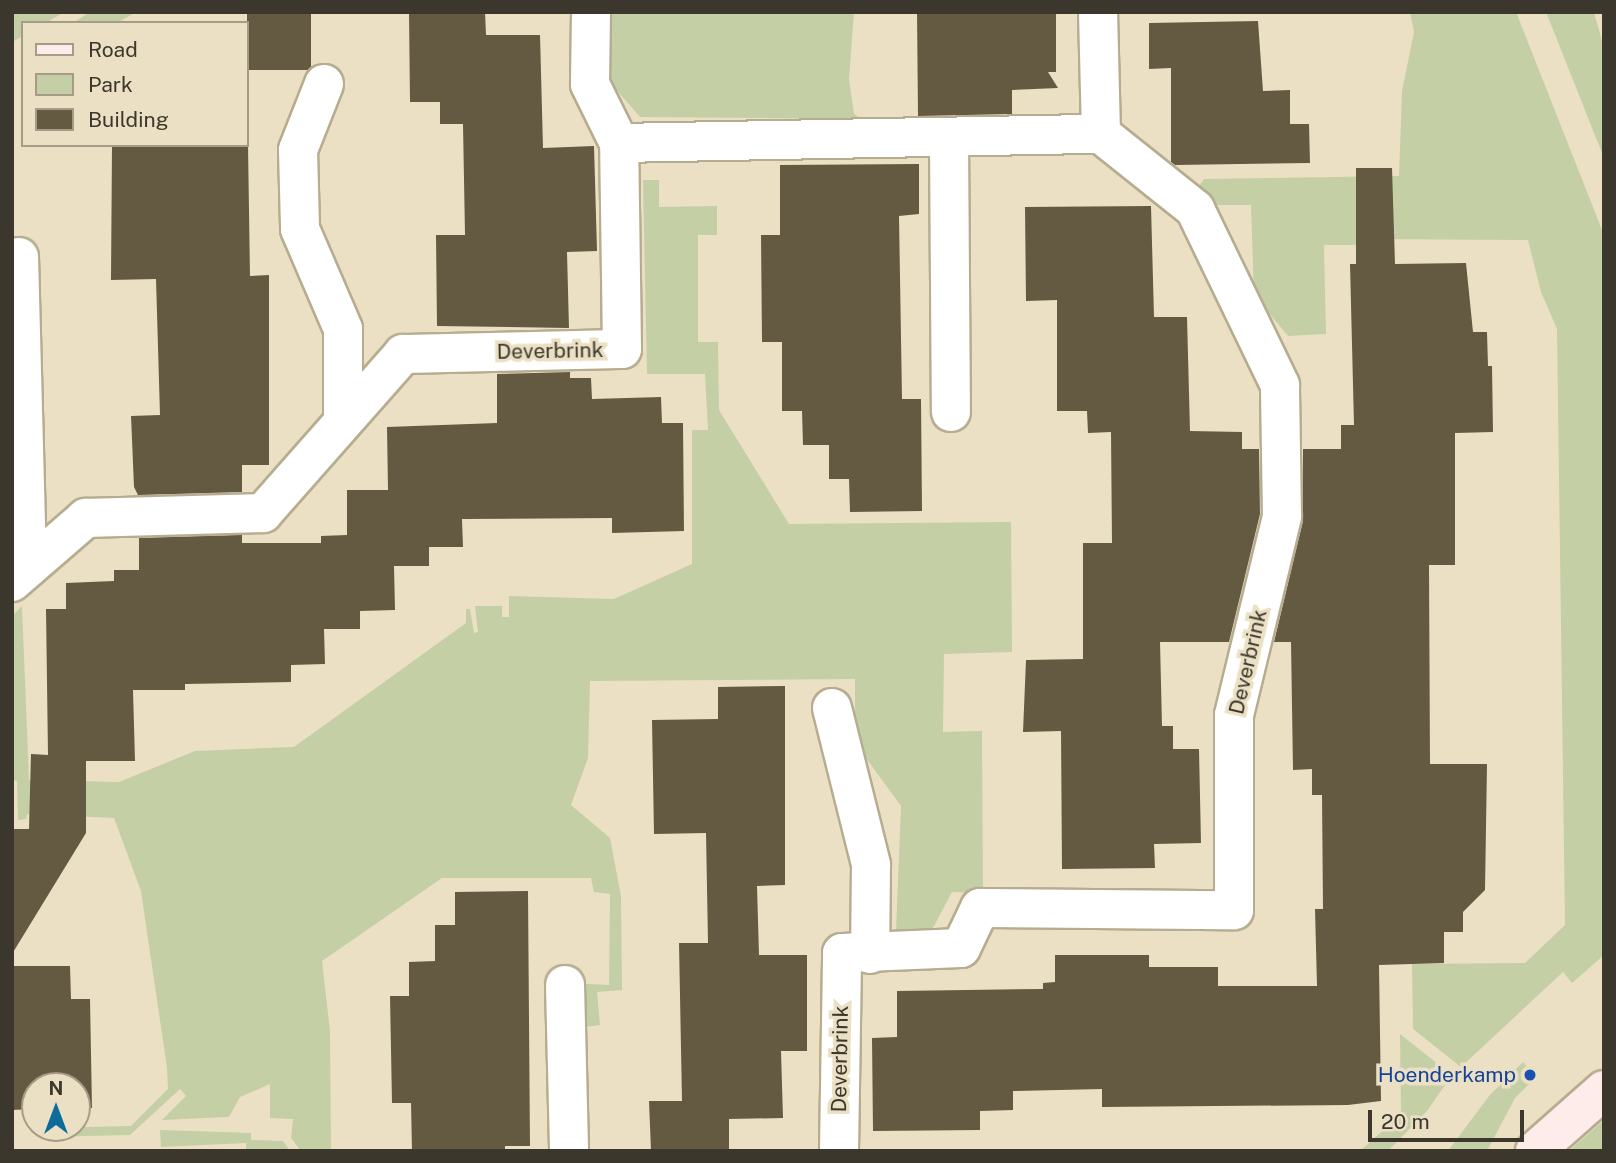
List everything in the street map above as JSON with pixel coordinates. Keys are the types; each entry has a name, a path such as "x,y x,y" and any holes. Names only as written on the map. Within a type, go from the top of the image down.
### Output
{"street":[{"name":"Deverbrink","path":"20,575 86,518 263,513 404,354 622,349 619,143 590,84 591,12"},
{"path":"619,143 949,139 1101,134 1098,12"},
{"path":"324,85 298,150 300,229 344,329 343,420"},
{"name":"Deverbrink","path":"839,1151 842,953 870,954 961,948 980,908 1234,910 1234,715 1282,516 1280,385 1195,209 1101,134"},
{"path":"949,139 951,412"},
{"name":"Deverbrink","path":"19,257 20,575"},
{"path":"832,708 871,864 870,954"},
{"path":"565,985 569,1151"},
{"path":"1535,1151 1604,1090"}],"green space":[{"path":"12,12 64,12 49,21 21,21 21,37 12,42"},
{"path":"90,12 136,12 120,21 76,21"},
{"path":"599,12 854,12 849,79 854,114 861,119 640,117 600,71"},
{"path":"1410,12 1516,12 1604,235 1604,955 1572,983 1563,972 1461,1067 1413,1029 1412,964 1525,963 1565,925 1557,329 1541,292 1528,240 1357,239 1356,245 1324,245 1326,334 1288,336 1254,295 1251,205 1213,205 1197,189 1204,179 1399,176 1402,91 1414,32"},
{"path":"1546,12 1594,12 1604,48 1604,158"},
{"path":"643,180 659,180 659,207 717,206 717,235 698,235 698,342 718,342 719,410 789,524 1011,522 1012,652 944,654 943,732 982,731 983,893 952,892 933,928 896,930 901,806 855,743 855,679 590,681 588,758 571,805 610,838 621,896 622,990 597,992 600,1025 586,1027 586,984 609,985 610,894 594,892 591,878 442,878 322,961 330,1031 331,1151 301,1151 291,1138 293,1119 270,1118 270,1084 240,1097 229,1117 162,1120 186,1096 180,1089 130,1135 91,1136 91,1127 131,1126 168,1089 141,891 114,818 27,814 26,819 18,820 17,781 12,780 12,616 22,606 29,780 119,782 195,751 294,747 466,623 466,609 470,609 474,633 478,632 475,606 502,606 502,617 509,617 509,596 614,599 692,564 692,430 708,430 705,374 647,374"},
{"path":"1400,1034 1452,1075 1427,1111 1388,1151 1360,1151 1401,1114"},
{"path":"1523,1062 1536,1077 1515,1098 1487,1151 1448,1151 1489,1096"},
{"path":"1604,1120 1604,1151 1569,1151"},
{"path":"160,1130 251,1133 251,1140 283,1141 290,1151 246,1151 246,1143 161,1147"}],"building":[{"path":"247,12 311,12 311,70 248,70"},
{"path":"409,12 485,12 486,35 540,35 543,148 594,146 597,251 567,252 569,328 437,326 436,235 465,235 463,124 440,124 440,102 410,102"},
{"path":"917,12 1056,12 1056,72 1048,72 1058,88 1012,90 1012,114 918,116"},
{"path":"1258,21 1263,91 1290,90 1290,124 1309,124 1310,163 1175,165 1171,162 1171,68 1149,69 1149,23"},
{"path":"248,145 250,276 269,275 269,465 242,465 242,492 138,495 134,487 131,416 160,415 156,279 111,280 112,147"},
{"path":"919,164 919,214 899,216 902,399 921,399 922,511 850,512 849,479 829,479 829,445 803,445 802,411 782,411 782,342 762,342 761,235 780,235 780,165"},
{"path":"1356,168 1392,168 1395,264 1466,263 1473,332 1487,332 1488,366 1492,366 1493,432 1455,433 1455,565 1429,565 1430,764 1487,764 1485,890 1463,912 1463,932 1444,932 1444,963 1379,965 1381,1101 1348,1105 1102,1107 1102,1089 1013,1091 1013,1110 980,1111 980,1130 873,1131 872,1038 897,1037 897,991 1043,989 1043,983 1055,982 1055,955 1149,955 1149,967 1218,967 1218,986 1317,986 1315,909 1323,909 1322,795 1312,795 1312,769 1293,770 1291,642 1274,642 1303,521 1303,449 1341,449 1341,425 1354,425 1350,264 1356,264"},
{"path":"1151,206 1154,317 1187,317 1190,431 1242,432 1242,449 1259,449 1260,514 1229,642 1160,642 1162,726 1173,726 1173,749 1199,749 1201,843 1154,844 1155,868 1062,869 1061,731 1023,732 1026,660 1083,659 1083,543 1112,543 1111,432 1088,433 1087,411 1057,411 1057,300 1026,301 1025,207"},
{"path":"570,372 570,378 591,378 592,399 661,397 662,423 683,423 684,531 612,533 612,518 462,519 463,547 429,547 429,566 394,566 395,610 360,611 360,629 324,629 325,664 291,665 291,682 185,684 185,690 133,690 135,761 86,761 86,833 12,954 12,829 29,829 31,754 48,755 46,609 66,609 66,583 114,581 114,570 139,570 139,538 242,535 242,543 321,543 321,536 347,535 347,490 388,490 387,427 497,423 497,374"},
{"path":"785,686 785,885 757,886 759,955 807,955 807,1051 781,1051 783,1118 729,1119 729,1151 651,1151 649,1101 682,1101 679,943 708,943 706,833 654,834 652,720 718,719 718,687"},
{"path":"528,891 530,1146 505,1146 505,1151 412,1151 411,1103 392,1103 390,996 409,996 409,962 435,961 435,925 455,925 455,892"},
{"path":"12,966 70,966 71,999 90,999 92,1108 91,1072 21,1072 21,1110 12,1110"}],"place":[{"name":"Hoenderkamp","path":"1530,1075"}]}
